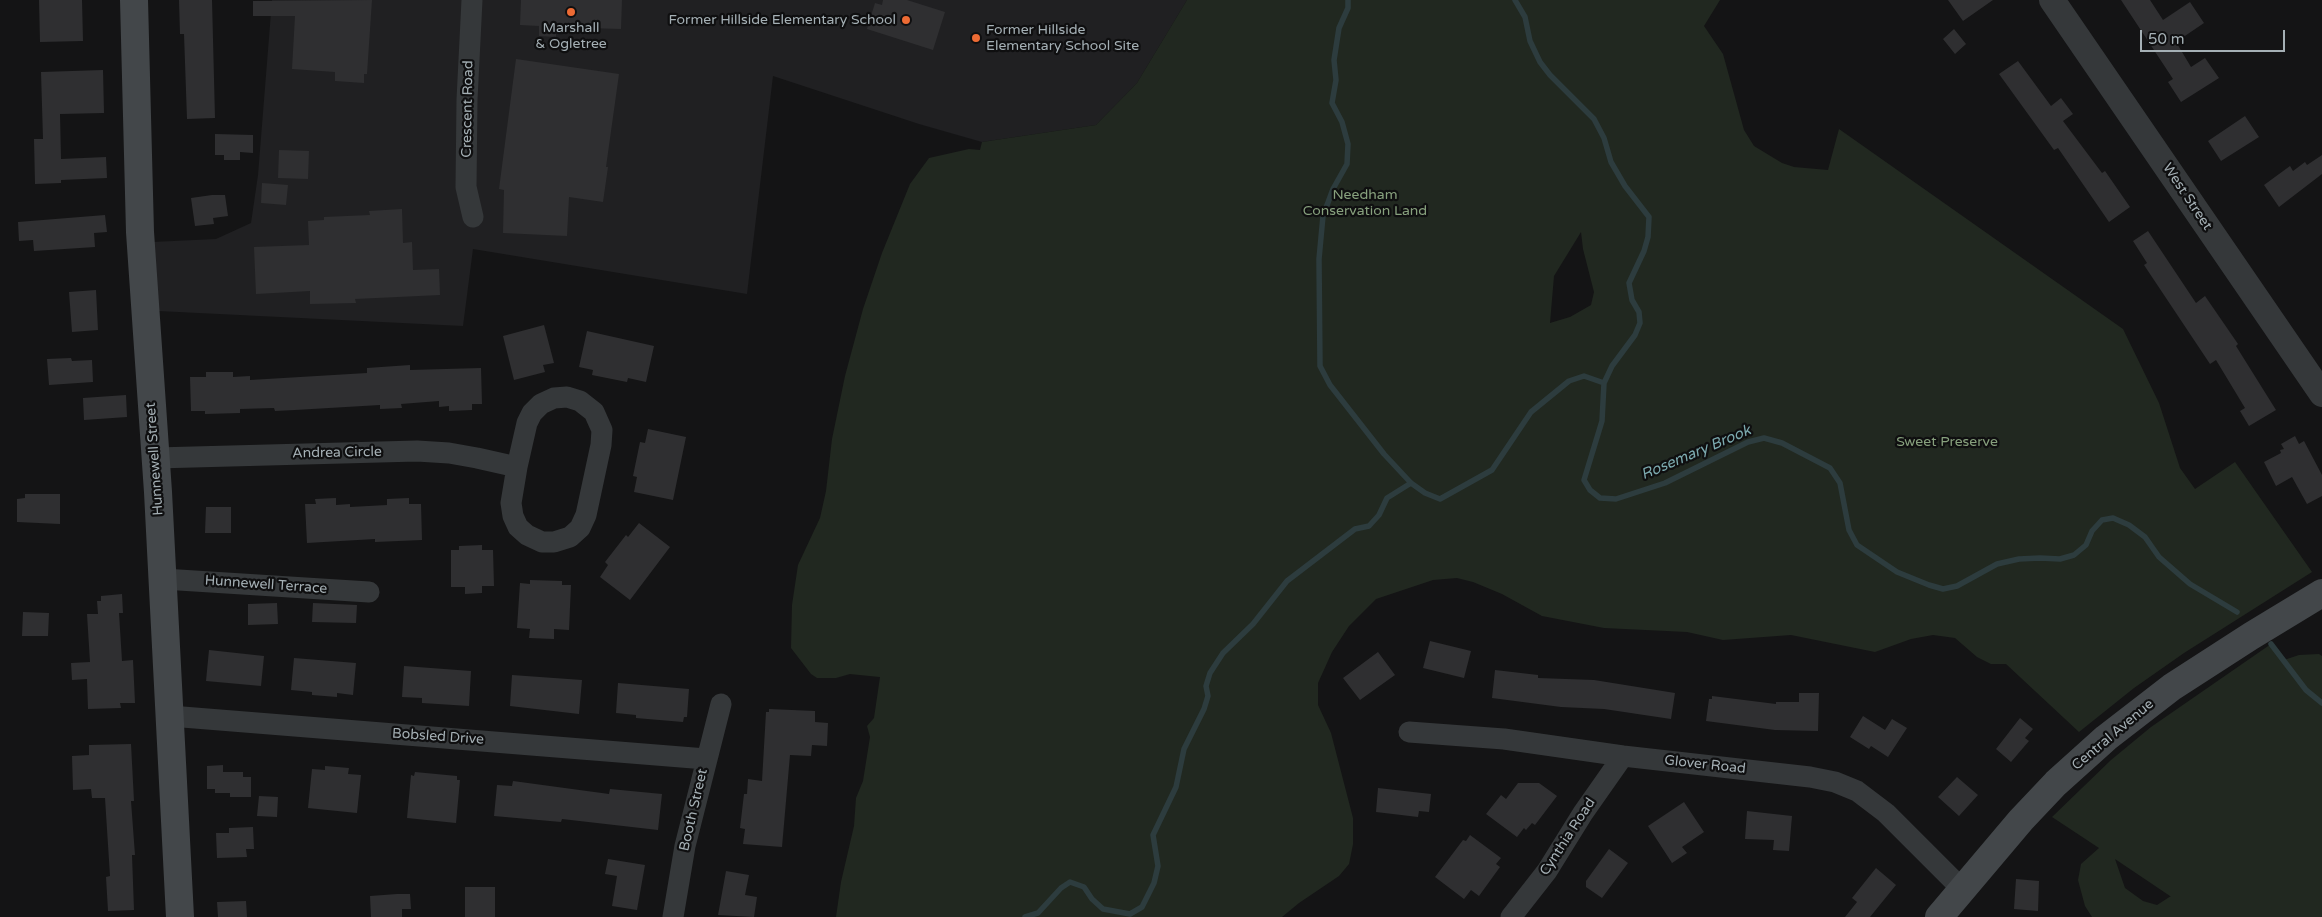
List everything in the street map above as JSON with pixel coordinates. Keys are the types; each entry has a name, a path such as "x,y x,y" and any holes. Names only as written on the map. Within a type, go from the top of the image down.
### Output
{"main road":[{"name":"Hunnewell Street","path":"134,0 140,232 156,458 180,917"},
{"name":"Central Avenue","path":"1939,917 2032,808 2106,738 2179,682 2322,593"}],"street":[{"name":"Crescent Road","path":"472,0 467,100 466,187 473,217"},
{"name":"West Street","path":"2052,0 2322,394"},
{"path":"567,397 580,401 594,412 602,430 601,444 586,515 580,528 570,537 554,542 542,542 527,535 518,527 513,516 511,504 517,467 527,423 532,413 541,404 554,398 567,397"},
{"name":"Andrea Circle","path":"156,458 417,451 449,453 517,467"},
{"name":"Hunnewell Terrace","path":"163,579 369,592"},
{"name":"Booth Street","path":"673,917 685,846 721,704"},
{"name":"Bobsled Drive","path":"170,716 706,759"},
{"name":"Glover Road","path":"1408,732 1504,740 1623,756 1801,776 1835,782 1857,791 1886,813 1962,889"},
{"name":"Cynthia Road","path":"1511,917 1547,871 1583,813 1623,756"}],"shaded area":[{"path":"272,0 1187,0 1137,83 1096,125 982,142 919,124 773,76 747,294 473,249 463,326 158,311 152,242 216,239 251,223 258,175"}],"green space":[{"path":"1187,0 1720,0 1704,26 1723,54 1744,130 1754,146 1782,163 1794,167 1828,170 1839,129 2123,329 2159,403 2180,468 2195,489 2235,462 2312,572 2184,653 2134,688 2079,732 2006,664 1991,664 1977,657 1955,638 1933,635 1911,639 1875,652 1791,635 1723,640 1687,632 1604,628 1542,616 1502,594 1473,582 1457,578 1433,580 1376,599 1349,626 1332,652 1318,683 1318,705 1331,733 1353,818 1353,844 1349,864 1339,876 1282,917 836,917 841,882 854,826 856,798 863,781 870,737 867,726 874,718 880,677 850,674 836,678 817,678 811,674 791,648 792,605 798,565 820,518 826,491 832,439 845,376 863,309 882,253 910,184 929,158 969,149 980,150 982,142 1096,125 1137,83","holes":["1581,232 1583,249 1594,292 1591,305 1570,317 1550,323 1554,276"]},
{"path":"2271,644 2284,660 2299,655 2319,654 2322,656 2322,917 2092,917 2085,906 2078,880 2081,864 2099,848 2052,817 2111,760 2151,727","holes":["2115,859 2170,896 2157,905 2143,901 2125,888"]}],"building":[{"path":"39,0 82,0 83,41 40,42"},
{"path":"179,0 212,0 215,118 187,119 184,34 180,34"},
{"path":"372,0 367,74 364,74 364,83 335,81 335,72 292,69 295,16 253,16 253,1"},
{"name":"Marshall & Ogletree","path":"521,0 622,0 621,29 556,27 556,37 539,36 539,26 520,25"},
{"name":"Former Hillside Elementary School","path":"883,0 907,0 945,12 933,50 867,29 875,3 882,5"},
{"path":"1948,0 1993,0 1963,21"},
{"path":"2121,0 2150,0 2163,20 2190,2 2204,23 2176,42 2191,67 2205,58 2219,78 2181,102 2168,82 2173,79"},
{"path":"1954,29 1966,44 1955,54 1943,39"},
{"path":"516,59 619,74 603,202 569,197 567,236 503,233 504,190 499,189"},
{"path":"2018,61 2051,106 2061,98 2073,114 2063,121 2102,173 2105,171 2130,207 2109,222 2058,148 2054,150 1999,74"},
{"path":"103,70 104,113 60,114 61,159 106,157 107,178 61,180 61,183 35,184 34,139 43,139 41,72"},
{"path":"2245,116 2259,137 2221,161 2208,141"},
{"path":"215,134 253,135 253,153 240,152 240,160 224,160 224,155 215,155"},
{"path":"279,150 309,151 308,179 278,178"},
{"path":"2322,155 2322,174 2279,207 2264,185 2290,166 2293,171 2305,162 2307,165"},
{"path":"262,183 288,185 286,205 261,203"},
{"path":"225,195 228,216 213,218 214,224 195,226 191,198"},
{"path":"402,209 403,243 412,242 413,270 439,269 440,295 355,299 356,303 310,304 310,291 256,294 254,247 309,245 308,221 324,220 324,217 370,215 369,211"},
{"path":"105,215 107,232 94,233 95,247 34,251 33,240 19,241 18,222"},
{"path":"2148,231 2196,303 2205,296 2238,344 2236,346 2276,410 2249,426 2240,411 2245,408 2216,360 2210,364 2144,265 2147,263 2133,241"},
{"path":"96,290 98,330 72,332 69,292"},
{"path":"544,325 554,363 543,365 545,372 514,380 503,336"},
{"path":"587,331 654,346 646,382 628,378 627,382 592,375 593,370 579,367"},
{"path":"71,358 72,361 92,360 93,382 49,385 47,359"},
{"path":"410,365 410,370 481,368 482,404 472,404 472,410 449,411 449,406 439,407 439,401 401,404 402,408 380,409 380,405 275,411 274,408 240,409 240,413 205,414 205,411 191,411 190,377 206,377 206,372 233,372 233,377 250,376 250,380 367,373 367,368"},
{"path":"126,395 127,417 84,420 83,398"},
{"path":"648,429 686,437 673,500 634,492 637,477 633,476 640,442 645,443"},
{"path":"2295,436 2299,444 2304,441 2322,475 2322,496 2307,504 2292,477 2276,486 2264,462 2281,453 2280,450 2284,449 2281,444"},
{"path":"25,494 60,494 60,524 17,522 17,499 25,498"},
{"path":"336,498 336,505 350,504 350,507 387,505 387,499 409,498 409,504 421,504 422,540 375,542 375,539 307,543 305,504 316,504 315,499"},
{"path":"206,507 231,507 231,533 205,533"},
{"path":"639,523 670,547 630,600 600,577 608,565 605,562 626,535 628,537"},
{"path":"482,545 482,550 493,550 494,586 482,586 482,593 465,594 465,587 451,587 451,550 459,550 459,546"},
{"path":"530,580 562,581 562,585 571,585 569,630 554,629 554,639 529,638 530,629 517,628 520,583 530,584"},
{"path":"122,594 123,613 119,613 122,661 133,660 135,703 120,703 121,708 88,709 87,679 72,680 71,663 90,662 87,614 98,614 97,601 101,601 101,596"},
{"path":"277,603 278,624 248,625 248,604"},
{"path":"313,603 357,605 356,623 312,622"},
{"path":"23,612 49,613 48,636 22,636"},
{"path":"1430,641 1471,651 1464,678 1423,668"},
{"path":"209,650 264,656 261,686 206,681"},
{"path":"1378,652 1395,675 1360,700 1343,678"},
{"path":"294,658 356,663 353,695 337,693 337,697 312,695 312,692 291,690"},
{"path":"404,666 471,671 469,706 422,703 422,698 402,697"},
{"path":"1495,670 1538,675 1538,678 1594,680 1675,693 1671,719 1604,709 1561,707 1492,698"},
{"path":"512,675 582,680 579,714 510,706"},
{"path":"618,683 689,689 687,717 684,717 683,722 636,718 636,715 616,713"},
{"path":"1799,693 1819,693 1818,731 1775,730 1706,721 1709,699 1712,699 1712,696 1776,704 1776,702 1799,702"},
{"path":"769,709 815,711 815,722 828,723 827,746 812,745 811,756 790,755 782,847 743,844 745,829 740,828 744,794 747,794 748,779 762,781 766,712 769,712"},
{"path":"1863,716 1885,730 1892,719 1907,728 1888,757 1871,746 1869,749 1850,737"},
{"path":"2020,718 2033,729 2025,738 2029,741 2011,762 1996,749"},
{"path":"131,744 134,801 131,801 135,855 132,855 134,910 108,911 106,877 110,876 105,798 92,798 91,789 73,790 72,756 89,755 89,745"},
{"path":"223,765 223,772 243,772 243,777 251,777 251,797 230,797 230,793 215,793 215,789 207,789 207,766"},
{"path":"325,766 349,768 348,774 361,775 357,813 308,808 312,769 325,770"},
{"path":"415,772 457,776 457,780 460,780 456,823 407,818 411,775 414,776"},
{"path":"1957,777 1978,795 1959,816 1938,797"},
{"path":"513,781 609,794 610,789 662,794 658,830 562,819 561,822 494,816 497,785 512,786"},
{"path":"1518,783 1539,783 1557,796 1535,825 1532,823 1526,830 1524,828 1517,837 1486,814 1501,795 1506,799"},
{"path":"1378,788 1431,794 1429,812 1419,811 1418,817 1376,812"},
{"path":"259,796 278,797 277,817 257,816"},
{"path":"1684,802 1704,832 1682,847 1687,853 1672,863 1648,826"},
{"path":"1747,811 1792,816 1789,851 1773,850 1774,840 1745,839"},
{"path":"253,827 254,849 246,849 247,857 217,858 216,833 229,833 229,828"},
{"path":"1470,835 1501,858 1496,864 1500,867 1479,896 1471,890 1464,899 1435,877 1463,840 1466,841"},
{"path":"1609,849 1628,863 1602,898 1586,887 1586,881"},
{"path":"608,859 645,865 637,910 612,906 617,876 605,874"},
{"path":"1876,868 1896,885 1870,917 1845,917 1857,902 1852,898"},
{"path":"726,871 749,875 745,895 757,897 754,917 718,915"},
{"path":"2016,879 2039,881 2038,911 2014,909"},
{"path":"465,887 495,887 495,917 465,917"},
{"path":"410,894 411,909 402,909 402,917 371,917 370,896"},
{"path":"246,901 247,917 218,917 217,902"}],"waterway":[{"path":"1348,0 1348,8 1339,28 1334,60 1336,80 1332,103 1342,122 1348,144 1347,164 1333,189 1323,216 1319,259 1320,366 1330,385 1384,454 1411,483 1425,493 1440,499 1492,470 1531,412 1569,381 1584,376 1604,383"},
{"name":"Rosemary Brook","path":"1515,0 1525,17 1530,41 1540,62 1550,75 1594,119 1604,138 1611,162 1625,186 1649,217 1648,237 1644,251 1629,283 1632,300 1639,312 1640,323 1635,335 1612,366 1604,383 1602,421 1584,480 1590,490 1600,498 1616,499 1665,483 1748,442 1764,438 1782,443 1830,468 1840,483 1849,530 1857,545 1897,572 1929,585 1943,589 1957,586 1997,564 2019,559 2060,559 2074,555 2086,545 2092,531 2102,520 2113,518 2129,525 2145,537 2159,557 2190,584 2237,612"},
{"path":"1025,917 1038,913 1061,888 1070,882 1084,887 1092,899 1103,909 1130,914 1142,907 1154,883 1158,866 1153,835 1176,787 1184,749 1204,709 1208,696 1206,686 1210,673 1223,653 1253,624 1287,581 1355,529 1369,526 1379,515 1387,498 1411,483"},
{"name":"Rosemary Brook","path":"2271,644 2306,690 2322,703"}],"place":[{"name":"Marshall & Ogletree","path":"571,12"},
{"name":"Former Hillside Elementary School","path":"906,20"},
{"name":"Former Hillside Elementary School Site","path":"976,38"}],"park label":[{"name":"Needham Conservation Land","path":"1365,204"},
{"name":"Sweet Preserve","path":"1947,442"}]}
